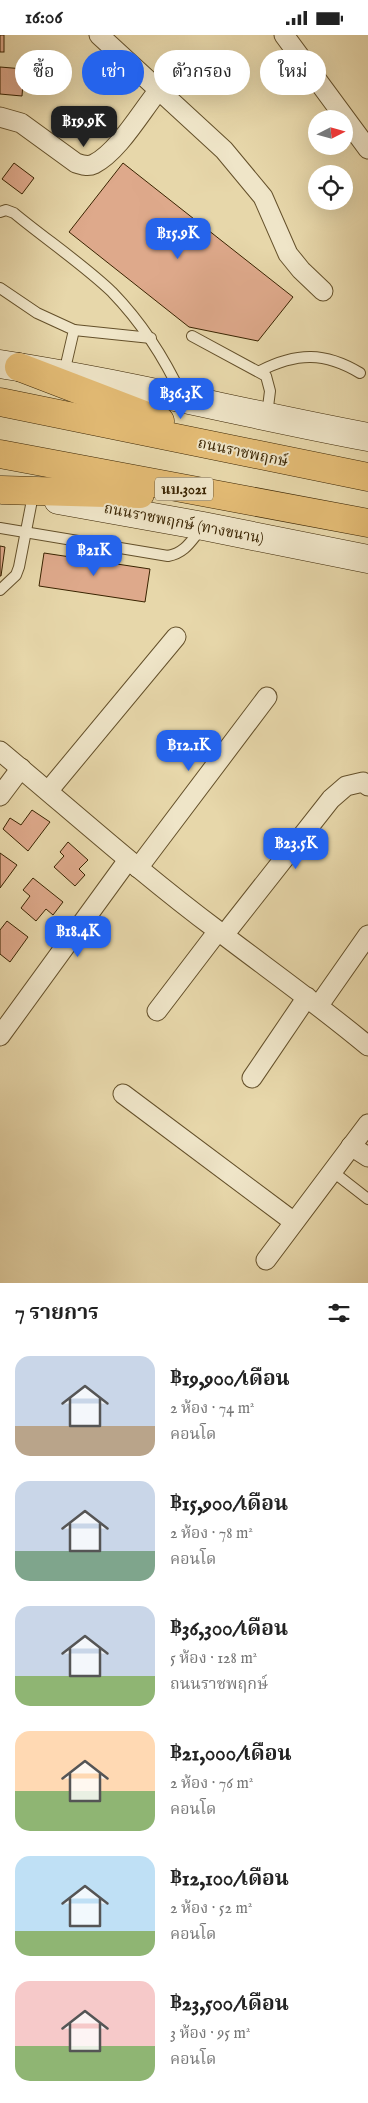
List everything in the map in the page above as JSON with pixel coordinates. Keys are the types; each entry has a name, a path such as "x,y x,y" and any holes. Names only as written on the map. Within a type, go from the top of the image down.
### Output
{"main road":[{"path":"10,365 64,373 266,418 368,437"},
{"path":"10,365 235,450"},
{"name":"ถนนราชพฤกษ์","path":"0,402 368,477"},
{"name":"นบ.3021","path":"0,454 368,523"},
{"path":"1,490 226,497"},
{"name":"ถนนราชพฤกษ์ (ทางขนาน)","path":"1,490 203,526 368,559"}],"street":[{"path":"99,35 154,87"},
{"path":"284,35 368,149"},
{"path":"0,117 21,123 76,163 83,166 93,165 109,154 155,95"},
{"path":"162,95 224,150 257,190 279,230 288,254 301,270 323,291"},
{"path":"49,791 176,637"},
{"path":"0,1036 133,864 267,697"},
{"path":"0,751 133,864 221,933 313,1001 368,1047"},
{"path":"0,796 21,768"},
{"path":"157,1011 331,799 346,786 363,782 368,786"},
{"path":"252,1078 368,935"},
{"path":"123,1094 294,1222"},
{"path":"266,1260 368,1124"},
{"path":"351,1146 368,1157"}],"lane":[{"path":"0,212 6,210 14,213 111,292 151,338 164,357 184,399"},
{"path":"0,288 37,313 74,330 151,338"},
{"path":"64,373 74,330"},
{"path":"192,337 260,371 266,376 270,391 266,418"},
{"path":"260,371 277,363 319,356 341,361 360,373"},
{"path":"0,590 16,575 27,533 33,495"},
{"path":"0,528 168,556 184,550 203,526"},
{"path":"332,1171 368,1199"}],"building":[{"path":"0,35 4,35 4,52 0,52"},
{"path":"0,67 15,68 15,95 22,96 0,94"},
{"path":"14,163 34,178 22,194 2,179"},
{"path":"123,163 293,297 258,341 189,327 69,232"},
{"path":"0,546 5,547 1,576 0,576"},
{"path":"44,553 150,569 145,602 39,586"},
{"path":"32,810 50,822 28,851 3,829 10,818 21,825"},
{"path":"68,842 88,860 79,869 85,875 75,886 54,867 64,856 60,852"},
{"path":"0,853 17,865 0,888"},
{"path":"33,878 63,902 53,915 46,909 36,921 21,908 30,896 23,890"},
{"path":"7,921 28,937 10,962 0,954 0,930"}]}
